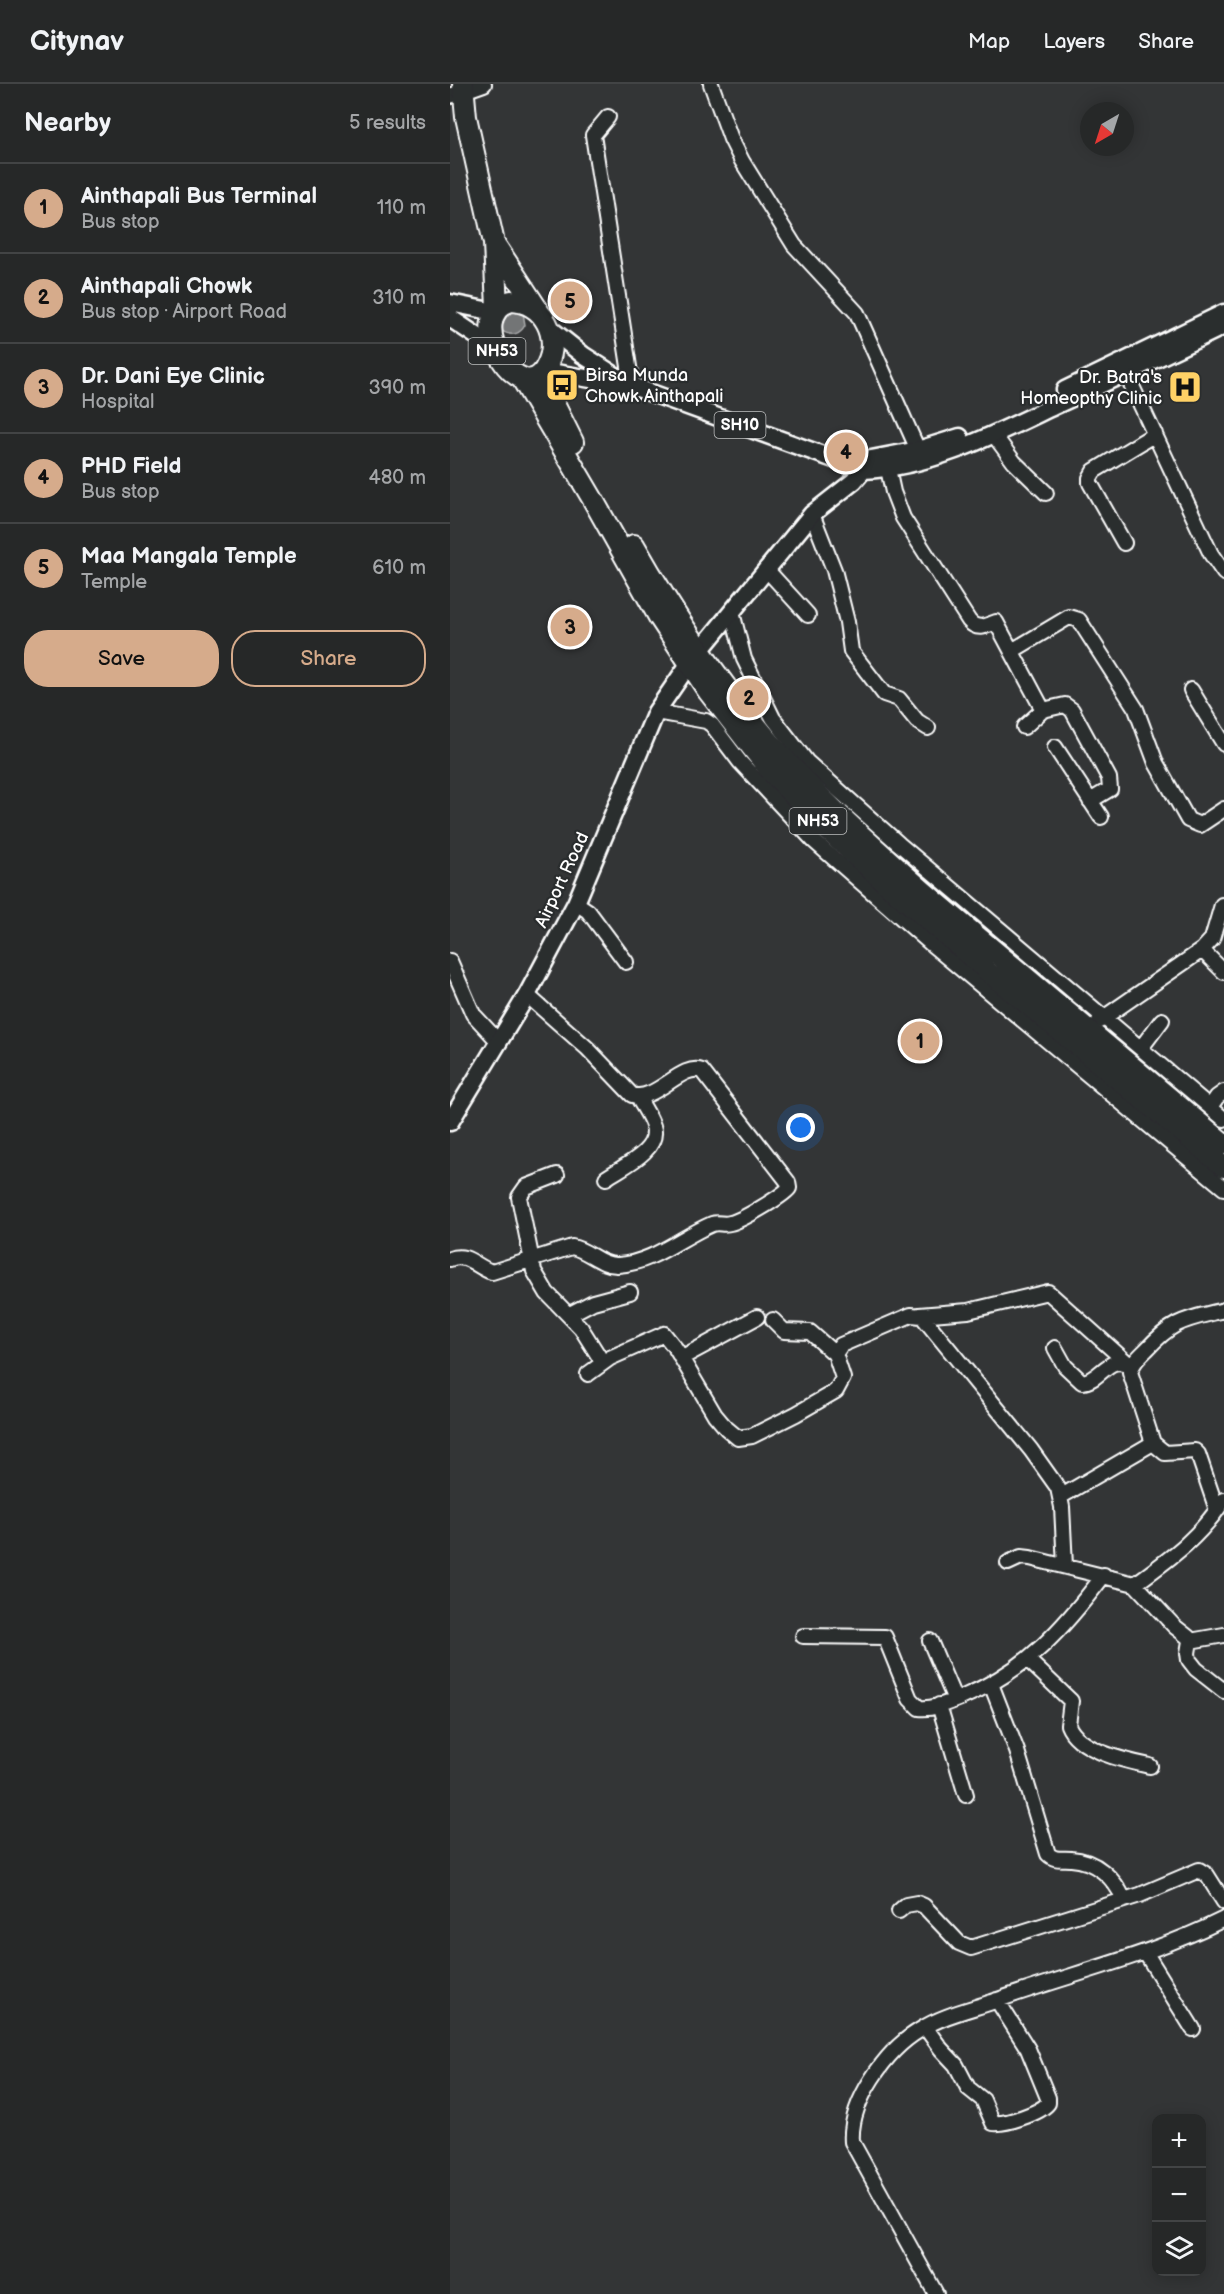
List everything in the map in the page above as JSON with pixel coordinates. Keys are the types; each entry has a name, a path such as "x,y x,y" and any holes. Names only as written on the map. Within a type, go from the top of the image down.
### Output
{"highway":[{"name":"NH53","path":"459,91 494,243 496,310 493,328 496,349 507,368 522,379 659,617 694,657"},
{"name":"NH53","path":"494,243 543,319 551,338 550,358 543,373 533,378 522,379"},
{"path":"496,310 502,303 523,301 543,319"},
{"name":"NH53","path":"543,373 564,427 646,567 694,657 765,764 813,817 893,891 1224,1167"},
{"name":"NH53","path":"1073,1041 1224,1144"}],"main road":[{"path":"450,303 496,310"},
{"name":"SH10","path":"543,373 633,387 847,464 868,464 888,469 942,455 994,435 1224,313"},
{"path":"450,318 496,349"},
{"name":"SH10","path":"543,319 583,355 633,387"},
{"name":"SH10","path":"868,464 989,427 1224,326"},
{"name":"Airport Road","path":"450,1122 527,995 576,903 656,712 694,657 812,514 854,481 868,464"}],"street":[{"path":"459,91 484,84"},
{"path":"711,84 731,139 742,161 794,245 856,313 918,450"},
{"path":"608,117 593,135 633,387"},
{"path":"1123,368 1217,551 1224,573"},
{"path":"1124,543 1090,483 1090,478 1094,471 1155,434"},
{"path":"994,435 1014,462 1046,493"},
{"path":"888,469 892,492 903,518 969,621 973,626 982,628 996,622 1043,710"},
{"path":"812,514 834,570 847,622 851,651 884,694 899,699 917,721 928,728"},
{"path":"766,569 808,615"},
{"path":"732,612 744,659 773,718 807,762 899,844 1224,1119"},
{"path":"1012,651 1069,617 1079,620 1136,709 1156,763 1188,820 1200,825 1224,809"},
{"path":"1191,690 1224,744"},
{"path":"1024,728 1043,710 1065,705 1072,710 1109,778 1110,789 1090,801"},
{"path":"656,712 706,721 712,725 740,762 814,841 930,943 1073,1041 1224,1188"},
{"path":"1055,747 1101,817"},
{"path":"576,903 588,910 626,962"},
{"path":"1073,1041 1202,950 1212,939 1222,905"},
{"path":"1202,950 1224,972"},
{"path":"450,961 473,1014 498,1041"},
{"path":"450,1259 456,1256 466,1257 492,1272 572,1247 607,1263 625,1264 655,1254 715,1223 728,1224 735,1221 781,1196 789,1188 788,1182 702,1071 692,1070 644,1096 632,1095 587,1048 527,995"},
{"path":"1141,1048 1162,1020"},
{"path":"1210,1107 1224,1092"},
{"path":"606,1178 644,1152 652,1142 653,1127 638,1097"},
{"path":"557,1175 526,1187 519,1197 530,1259 547,1293 570,1314 603,1363"},
{"path":"570,1314 593,1302 630,1292"},
{"path":"835,1354 841,1345 911,1315 968,1311 1048,1292 1132,1367"},
{"path":"1136,1584 1187,1545 1220,1505 1195,1451 1165,1454 1154,1443 1132,1378 1132,1367 1169,1328 1182,1321 1224,1310"},
{"path":"919,1315 927,1321 1051,1476 1060,1497 1065,1566"},
{"path":"681,1358 757,1317"},
{"path":"588,1374 620,1353 664,1334 715,1415 735,1436 742,1438 796,1414 836,1391 843,1378 835,1354 810,1332 784,1331 773,1320"},
{"path":"1055,1348 1065,1366 1082,1382 1088,1381 1117,1361 1132,1367"},
{"path":"1060,1497 1154,1443"},
{"path":"1008,1563 1021,1557 1030,1558 1136,1584 1190,1641"},
{"path":"803,1636 885,1637 910,1699 919,1708 924,1709 955,1700 991,1684 1027,1659 1065,1625 1104,1575"},
{"path":"1190,1641 1224,1635"},
{"path":"930,1641 955,1700"},
{"path":"1190,1641 1188,1653 1196,1669 1224,1691"},
{"path":"1027,1659 1071,1701 1068,1725 1076,1735 1108,1756 1150,1766"},
{"path":"991,1684 1017,1751 1048,1854 1058,1859 1084,1860 1113,1879 1124,1900"},
{"path":"939,1705 966,1795"},
{"path":"899,1911 906,1905 917,1902 924,1906 959,1943 971,1948 1124,1900 1199,1870 1207,1875 1224,1902"},
{"path":"936,2294 854,2149 851,2136 856,2110 884,2062 899,2045 925,2026 1178,1941 1224,1918"},
{"path":"1144,1952 1193,2029"},
{"path":"925,2026 956,2065 968,2088 982,2100 993,2123 1001,2123 1039,2111 1048,2103 1048,2098 1028,2049 997,2000"}],"shaded area":[{"path":"502,309 523,313 525,325 518,333 511,334 501,330 497,317"}],"place":[{"name":"Maa Mangala Temple","path":"570,301"},
{"name":"Birsa Munda Chowk Ainthapali","path":"562,385"},
{"name":"Dr. Batra's Homeopthy Clinic","path":"1185,387"},
{"name":"PHD Field","path":"846,452"},
{"name":"Dr. Dani Eye Clinic","path":"570,627"},
{"name":"Ainthapali Chowk","path":"749,698"},
{"name":"Ainthapali Bus Terminal","path":"920,1041"}]}
